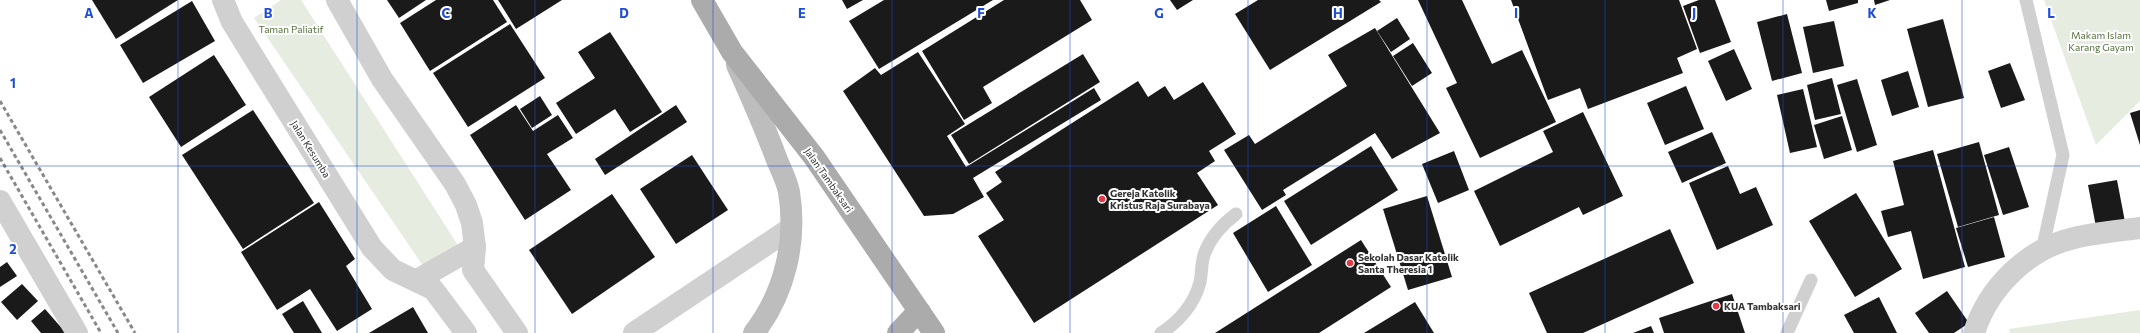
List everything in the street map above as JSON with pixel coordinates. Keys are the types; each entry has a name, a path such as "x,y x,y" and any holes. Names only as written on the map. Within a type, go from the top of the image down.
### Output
{"main road":[{"name":"Jalan Tambaksari","path":"702,0 732,52 764,126 788,191 791,228 788,264 777,295 754,333"},
{"name":"Jalan Tambaksari","path":"732,52 814,157 934,333"},
{"path":"898,333 914,316 920,312"}],"street":[{"name":"Jalan Kesumba","path":"223,0 232,22 372,248 393,270 417,280 433,289 466,333"},
{"path":"337,0 382,79 455,184 466,205 472,223 475,247 473,270 517,333"},
{"path":"0,201 77,333"},
{"path":"634,333 791,228"},
{"path":"1974,333 1983,307 2006,278 2023,263 2042,251 2072,239 2140,228"},
{"path":"417,280 475,247"}],"lane":[{"path":"2026,0 2063,155 2042,251"},
{"path":"1161,333 1184,313 1190,305 1199,284 1205,252 1221,227 1236,214"},
{"path":"1787,333 1811,280"}],"green space":[{"name":"Taman Paliatif","path":"281,0 301,0 459,247 426,270 254,18"},
{"name":"Makam Islam Karang Gayam","path":"2044,0 2140,0 2140,101 2096,145"},
{"path":"2140,310 2140,333 2010,333 2009,329"}],"building":[{"path":"92,0 178,0 116,39"},
{"path":"387,0 426,0 399,18"},
{"path":"436,0 493,0 507,22 430,71 400,23"},
{"path":"498,0 562,0 516,29"},
{"path":"842,0 863,0 847,9"},
{"path":"884,0 993,0 879,69 849,21"},
{"path":"1004,0 1080,0 1092,20 983,87 992,103 964,120 922,51"},
{"path":"1170,0 1193,0 1177,10"},
{"path":"1258,0 1379,0 1381,2 1270,70 1235,14"},
{"path":"1418,0 1462,0 1492,64 1522,50 1556,122 1480,158 1446,88 1457,83"},
{"path":"1511,0 1679,0 1697,49 1677,58 1683,73 1588,109 1580,88 1548,100"},
{"path":"1699,0 1715,0 1731,42 1700,53 1683,6"},
{"path":"1826,0 1858,0 1858,3 1829,11"},
{"path":"1874,0 1890,0 1875,5"},
{"path":"192,1 215,41 143,83 120,45"},
{"path":"1787,14 1802,73 1772,81 1757,22"},
{"path":"1397,18 1410,39 1391,52 1377,31"},
{"path":"1943,19 1964,98 1928,107 1907,29"},
{"path":"1834,21 1844,66 1813,73 1803,27"},
{"path":"510,24 545,78 468,127 433,73"},
{"path":"1375,28 1440,133 1392,159 1375,133 1283,190 1286,195 1262,210 1224,150 1249,135 1255,144 1347,86 1328,55"},
{"path":"610,32 662,112 630,132 615,109 576,134 556,103 595,78 578,52"},
{"path":"1413,43 1432,73 1412,86 1393,56"},
{"path":"1734,49 1752,89 1726,101 1708,61"},
{"path":"918,52 965,124 947,136 966,167 1094,88 1101,100 973,178 984,197 953,214 924,216 843,91 875,68 881,75"},
{"path":"1083,54 1100,82 969,164 951,135"},
{"path":"214,55 246,105 181,147 149,97"},
{"path":"2010,63 2025,100 2001,108 1988,71"},
{"path":"1908,71 1919,107 1892,116 1881,80"},
{"path":"1832,78 1841,114 1815,120 1807,85"},
{"path":"1857,79 1877,145 1857,152 1837,85"},
{"name":"Gereja Katolik Kristus Raja Surabaya","path":"1138,81 1148,97 1165,86 1174,100 1203,82 1236,134 1209,151 1215,161 1197,173 1218,205 1034,323 978,236 1004,220 986,193 1002,182 995,172"},
{"path":"1686,86 1704,129 1665,145 1647,103"},
{"path":"1803,89 1817,147 1790,153 1777,95"},
{"path":"540,96 552,115 532,128 520,109"},
{"path":"516,105 533,131 558,115 573,138 547,154 571,190 525,220 470,135"},
{"path":"676,105 687,122 605,175 595,159"},
{"path":"253,110 314,203 243,249 182,155"},
{"path":"2140,110 2140,145 2130,113"},
{"path":"1583,112 1623,196 1583,215 1579,207 1500,246 1474,191 1553,152 1543,131"},
{"path":"1842,116 1852,150 1824,159 1814,125"},
{"path":"1712,132 1726,163 1682,183 1668,152"},
{"path":"1979,142 1999,215 1958,227 1937,154"},
{"path":"1371,146 1398,190 1311,245 1284,201"},
{"path":"2009,147 2029,207 2003,215 1984,155"},
{"path":"1933,150 1965,267 1923,279 1911,231 1888,237 1881,211 1904,205 1893,161"},
{"path":"1454,151 1469,190 1438,203 1422,164"},
{"path":"692,155 728,210 676,244 640,189"},
{"path":"1728,166 1740,194 1756,187 1773,225 1717,250 1689,183"},
{"path":"2117,180 2126,227 2097,232 2088,185"},
{"path":"1856,193 1902,269 1855,297 1809,221"},
{"path":"612,194 655,257 572,314 529,250"},
{"path":"1427,196 1452,277 1408,290 1383,209"},
{"path":"319,202 355,259 346,266 372,309 337,331 310,289 277,310 241,252"},
{"path":"1276,206 1312,265 1268,292 1233,233"},
{"path":"1994,217 2005,257 1968,267 1956,228"},
{"path":"1670,229 1694,283 1583,333 1547,333 1529,293"},
{"name":"Sekolah Dasar Katolik Santa Theresia 1","path":"1361,240 1391,287 1319,333 1215,333"},
{"path":"7,262 17,276 0,287 0,267"},
{"path":"22,284 38,301 17,320 1,302"},
{"path":"1947,291 1969,323 1954,333 1929,333 1915,313"},
{"name":"KUA Tambaksari","path":"1732,294 1745,333 1664,333 1659,318"},
{"path":"1879,297 1897,333 1854,333 1844,315"},
{"path":"303,301 322,333 294,333 282,314"},
{"path":"1415,302 1434,333 1364,333"},
{"path":"413,307 428,333 369,333"},
{"path":"45,309 66,333 41,333 31,321"},
{"path":"1651,326 1654,333 1633,333"}],"railway":[{"path":"0,101 135,333"},
{"path":"0,130 118,333"},
{"path":"0,158 101,333"}],"place":[{"name":"Gereja Katolik Kristus Raja Surabaya","path":"1102,199"},
{"name":"Sekolah Dasar Katolik Santa Theresia 1","path":"1350,263"},
{"name":"KUA Tambaksari","path":"1716,306"}]}
